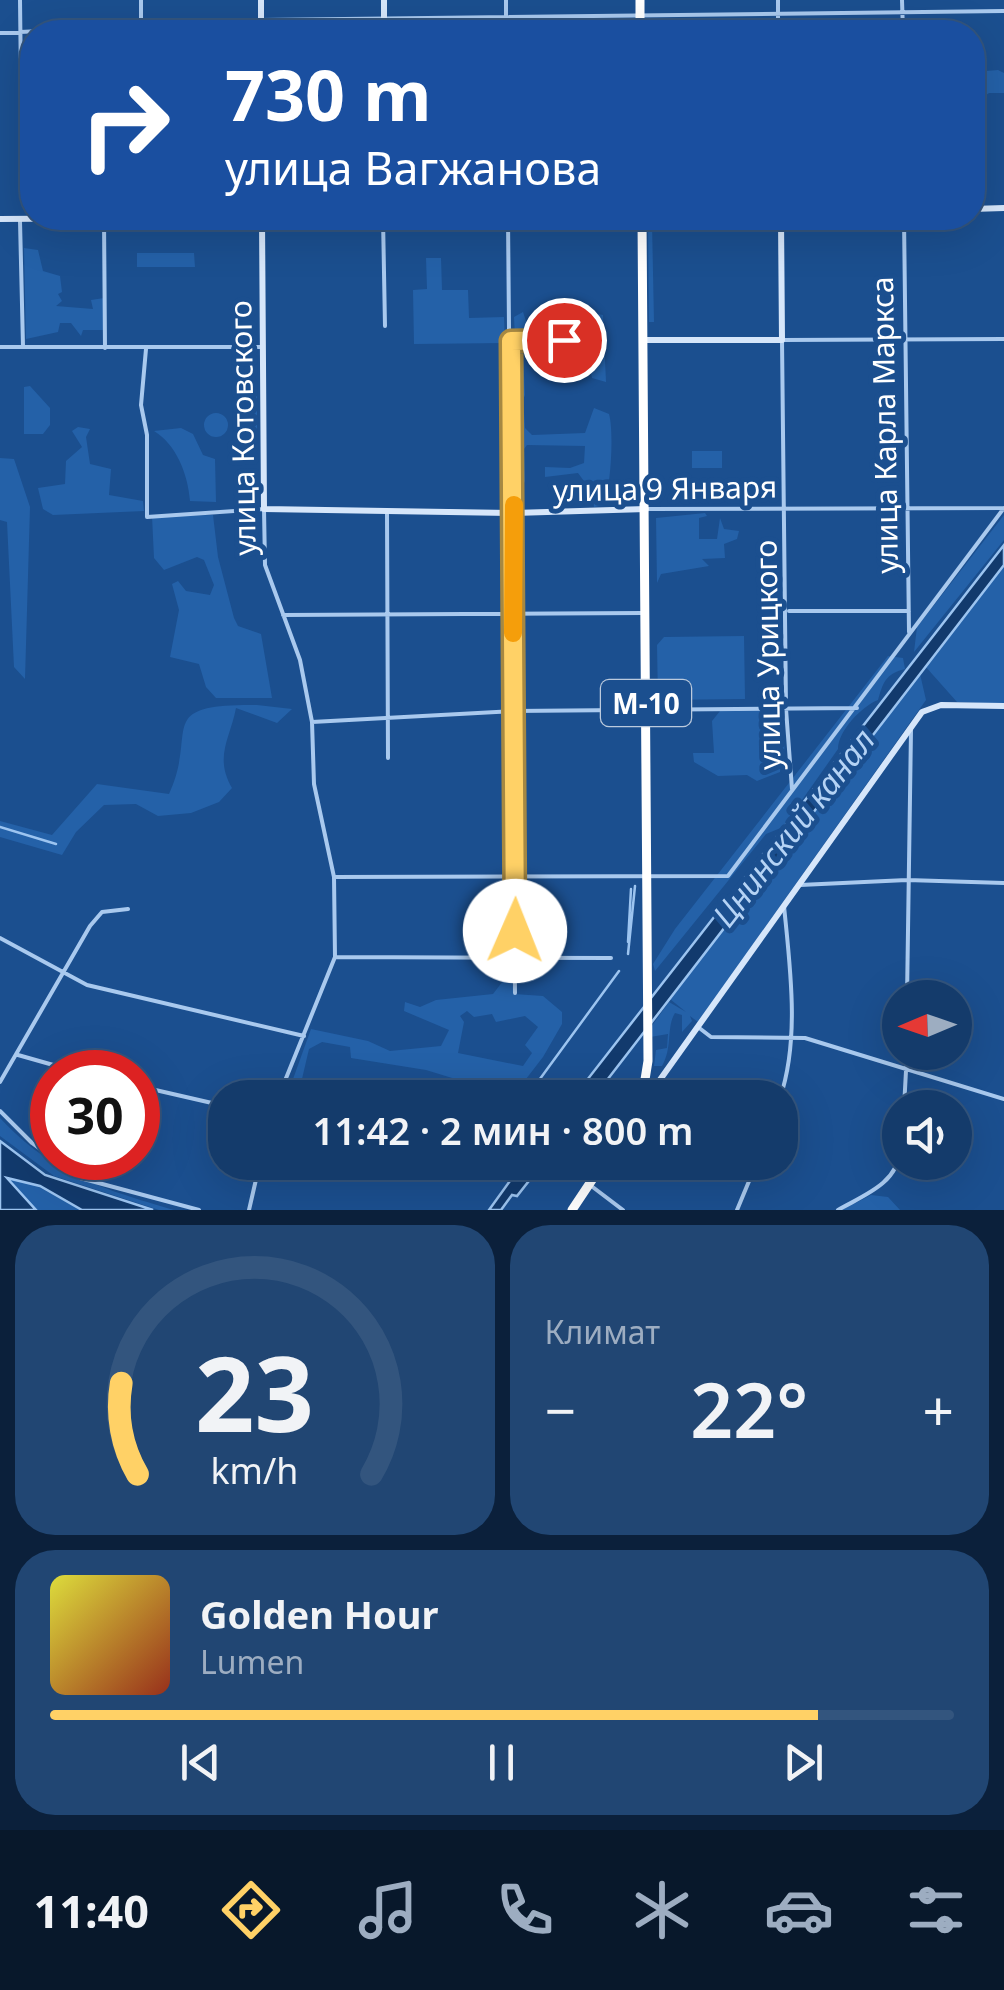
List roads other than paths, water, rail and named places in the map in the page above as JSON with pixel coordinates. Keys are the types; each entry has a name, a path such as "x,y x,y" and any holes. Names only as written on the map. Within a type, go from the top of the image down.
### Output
{"highway":[{"path":"640,0 640,20"},
{"name":"М-10","path":"642,230 646,1080"},
{"path":"572,1210 593,1180"}],"street":[{"path":"0,33 20,30 20,0"},
{"path":"261,0 261,20 1004,11"},
{"path":"384,0 384,19"},
{"path":"506,0 506,18"},
{"path":"778,0 778,20"},
{"path":"902,0 902,20"},
{"path":"1,219 20,220"},
{"path":"20,230 23,346"},
{"path":"104,230 105,348"},
{"name":"улица Котовского","path":"262,230 265,565 300,660 312,722 314,784 334,877 335,957 286,1080"},
{"path":"383,230 385,326"},
{"path":"508,230 516,992"},
{"name":"улица Урицкого","path":"781,230 787,510 786,709 792,792"},
{"name":"улица Карла Маркса","path":"904,230 910,632"},
{"path":"642,340 1004,338"},
{"path":"511,341 591,340"},
{"path":"0,347 263,346"},
{"name":"улица 9 Января","path":"146,349 141,405 147,434 147,516 264,508 514,513 1004,508"},
{"path":"334,877 728,876 1004,508"},
{"path":"387,511 388,758"},
{"path":"787,611 909,611"},
{"path":"283,615 646,614"},
{"path":"647,1074 660,1078 927,708 1004,706"},
{"path":"312,722 512,710 857,708"},
{"path":"906,980 912,726"},
{"path":"800,885 906,880 1004,883"},
{"path":"783,1080 789,1041 790,971 784,906"},
{"path":"0,1082 102,912 128,908"},
{"path":"0,938 87,985 304,1036"},
{"path":"335,957 611,958"},
{"path":"698,1027 711,1037 789,1041 805,1038 882,1062"},
{"path":"18,1055 30,1058"},
{"path":"905,1090 906,1070 1004,1099"},
{"path":"160,1091 208,1102"},
{"path":"0,1111 32,1143 80,1178 199,1210"},
{"path":"248,1210 256,1180"},
{"path":"737,1210 750,1180"},
{"path":"838,1210 887,1180"},
{"path":"590,1185 623,1210"}],"water":[{"name":"Цнинский канал","path":"1004,545 1004,565 607,1080 587,1080"},
{"path":"0,1141 30,1164 30,1180 60,1180 153,1210 82,1210 40,1186 7,1178 36,1210 0,1210"},
{"path":"511,1180 530,1180 501,1210 489,1210"}],"waterway":[{"path":"0,827 56,844"},
{"path":"628,954 635,886"},
{"path":"628,942 631,889"},
{"path":"539,1080 619,971"}]}
